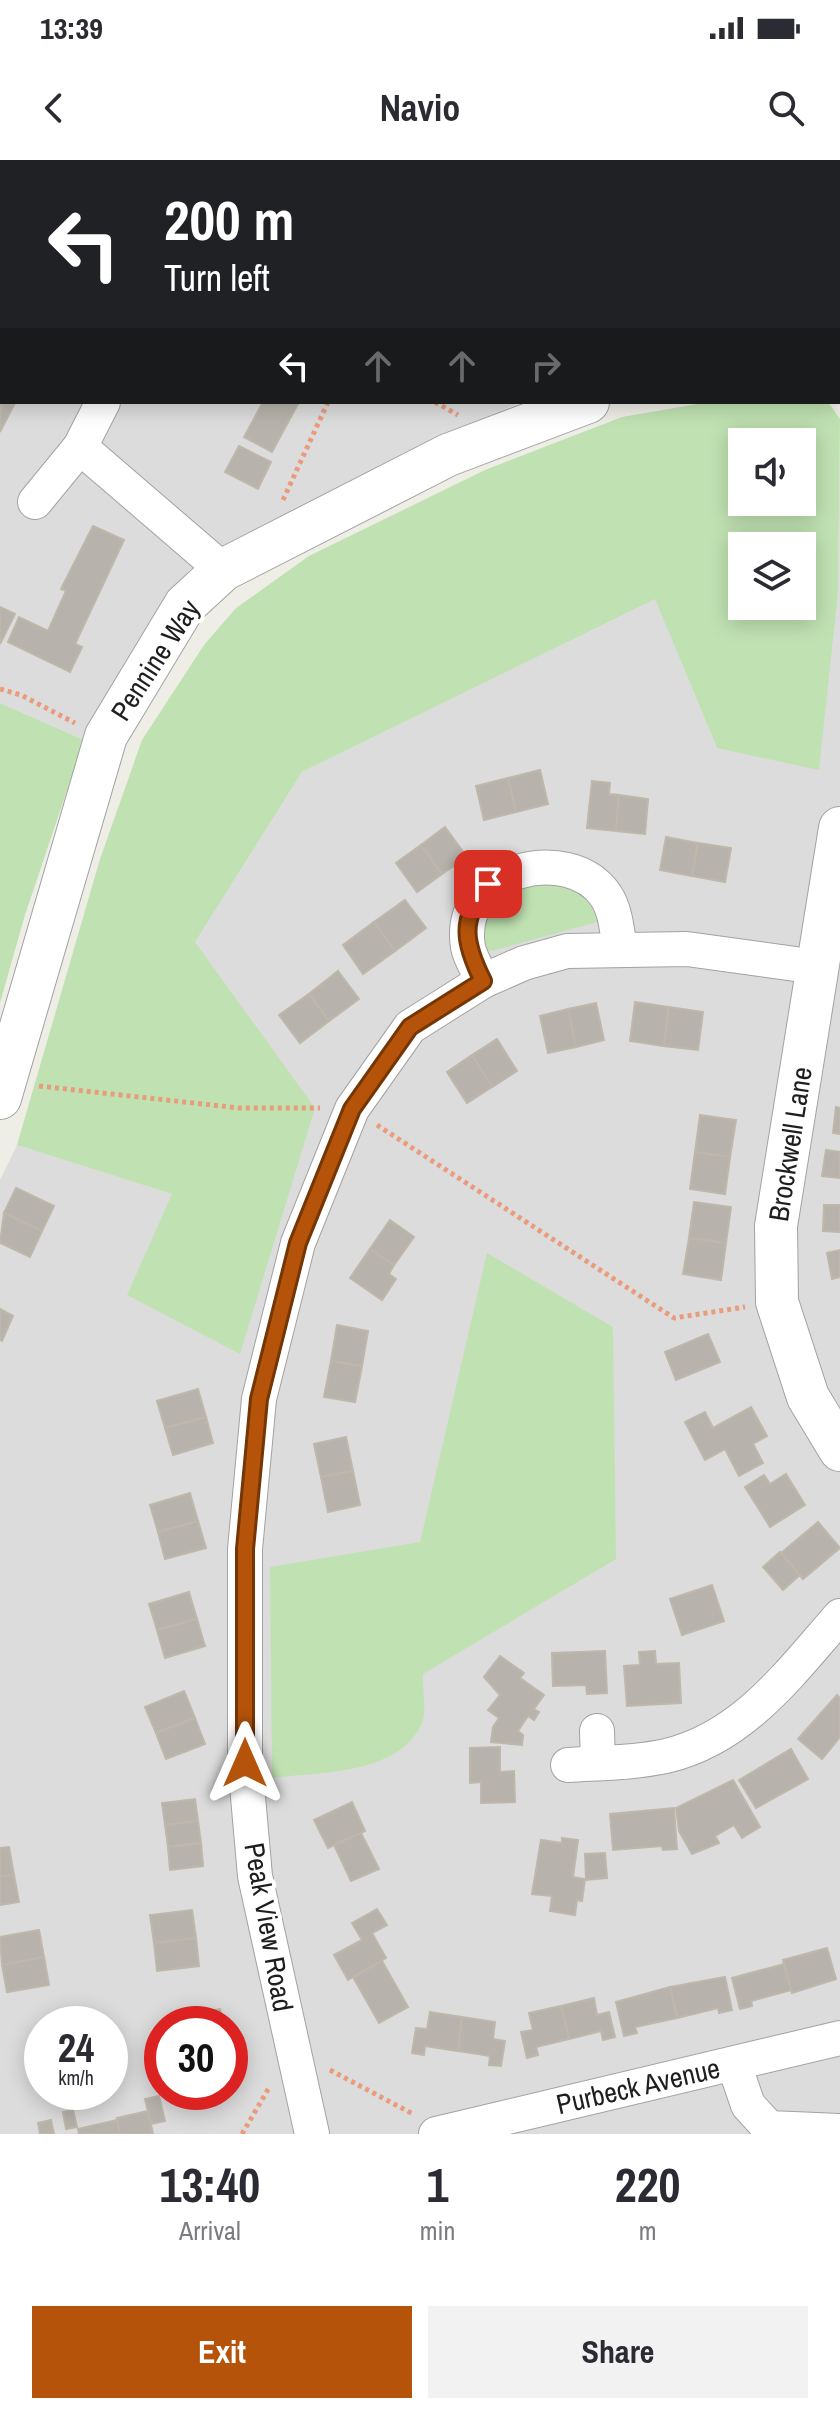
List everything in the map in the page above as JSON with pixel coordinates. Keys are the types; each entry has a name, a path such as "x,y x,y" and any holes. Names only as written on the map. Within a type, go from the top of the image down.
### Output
{"street":[{"path":"35,502 80,447 102,404"},
{"name":"Pennine Way","path":"4,1090 106,736 185,605 241,561 448,455 583,404"},
{"path":"80,447 241,561"},
{"name":"Brockwell Lane","path":"840,828 776,1226 777,1302 808,1397 840,1450"},
{"path":"483,981 468,950 470,914 488,884 504,876 543,868 566,870 588,881 605,894 613,909 620,949"},
{"name":"Peak View Road","path":"312,2134 255,1876 245,1763 245,1549 259,1399 298,1243 352,1109 410,1027 483,981 567,951 687,949 817,967"},
{"path":"588,1753 667,1756 718,1737 758,1707 840,1616"},
{"name":"Purbeck Avenue","path":"441,2133 840,2038"},
{"path":"734,2064 748,2105 769,2128 840,2131"}],"path":[{"path":"241,561 327,404"},
{"path":"0,689 106,736"},
{"path":"4,1090 239,1108 352,1109 674,1318 777,1302"},
{"path":"242,2134 291,2050 441,2133"}],"shaded area":[{"path":"0,404 516,404 189,570 84,740 0,703"},
{"path":"840,422 840,2134 0,2134 0,1180 17,1145 173,1194 240,1354 194,942 302,772 655,598 717,748 838,592"}],"green space":[{"path":"697,404 829,404 840,419 838,592 819,770 717,748 655,599 302,772 195,942 315,1108 240,1354 127,1295 172,1194 17,1145 100,859 142,740 204,645 236,608 309,556 485,470 622,417"},
{"path":"0,703 84,740 25,915 0,1003"},
{"path":"559,878 596,899 601,921 492,951 482,949 482,914 512,885"},
{"path":"487,1253 613,1327 616,1559 423,1674 422,1723 411,1740 396,1753 356,1768 272,1778 270,1567 420,1542"}],"building":[{"path":"0,404 14,405 0,432"},
{"path":"262,404 298,404 272,452 244,437"},
{"path":"239,446 271,462 258,489 225,472"},
{"path":"93,526 124,540 75,644 82,647 70,672 8,642 19,617 48,631 66,591 61,589"},
{"path":"0,607 15,614 0,644"},
{"path":"540,770 548,804 516,812 508,778"},
{"path":"508,778 516,812 484,820 476,786"},
{"path":"592,781 610,783 609,794 619,795 616,831 587,828"},
{"path":"619,795 648,799 645,834 616,831"},
{"path":"445,827 467,857 442,874 421,845"},
{"path":"666,837 698,843 692,876 660,870"},
{"path":"698,843 731,848 725,882 692,876"},
{"path":"421,845 442,874 417,892 396,863"},
{"path":"405,900 426,928 395,951 374,922"},
{"path":"374,922 395,951 363,974 343,945"},
{"path":"338,971 359,999 329,1021 309,994"},
{"path":"309,994 329,1021 300,1043 279,1015"},
{"path":"635,1002 669,1007 664,1046 630,1041"},
{"path":"596,1003 604,1040 576,1047 568,1009"},
{"path":"669,1007 703,1012 698,1050 664,1046"},
{"path":"568,1009 576,1047 548,1053 540,1016"},
{"path":"497,1039 517,1071 492,1087 472,1055"},
{"path":"472,1055 492,1087 467,1103 447,1072"},
{"path":"836,1107 840,1108 840,1134 833,1133"},
{"path":"700,1115 736,1120 730,1157 695,1152"},
{"path":"826,1150 840,1152 840,1178 822,1176"},
{"path":"695,1152 730,1157 725,1194 690,1189"},
{"path":"16,1188 54,1206 42,1231 4,1213"},
{"path":"694,1202 731,1207 726,1243 689,1238"},
{"path":"824,1205 840,1205 840,1232 823,1231"},
{"path":"4,1213 42,1231 30,1257 0,1243"},
{"path":"390,1220 414,1237 394,1265 370,1249"},
{"path":"689,1238 726,1243 721,1280 683,1274"},
{"path":"370,1249 394,1265 389,1274 396,1279 382,1300 350,1278"},
{"path":"840,1250 840,1277 832,1279 827,1253"},
{"path":"0,1309 13,1316 2,1341 0,1340"},
{"path":"337,1325 368,1331 362,1366 331,1361"},
{"path":"708,1334 720,1362 676,1380 665,1352"},
{"path":"331,1361 362,1366 355,1402 324,1397"},
{"path":"198,1389 206,1417 165,1428 157,1401"},
{"path":"751,1407 767,1436 753,1444 763,1463 739,1476 725,1449 705,1460 685,1422 705,1412 713,1428"},
{"path":"206,1417 213,1443 173,1455 165,1428"},
{"path":"346,1437 353,1471 321,1477 314,1444"},
{"path":"353,1471 360,1505 328,1512 321,1477"},
{"path":"786,1474 805,1505 770,1527 745,1487 764,1475 770,1484"},
{"path":"190,1493 198,1521 158,1532 150,1505"},
{"path":"198,1521 206,1548 165,1559 158,1532"},
{"path":"818,1522 840,1548 803,1579 781,1553"},
{"path":"780,1552 800,1575 783,1590 763,1567"},
{"path":"712,1585 724,1621 682,1635 670,1599"},
{"path":"189,1592 197,1619 157,1630 149,1604"},
{"path":"197,1619 205,1646 165,1658 157,1630"},
{"path":"605,1651 607,1693 587,1694 586,1685 553,1686 552,1653"},
{"path":"655,1651 656,1664 679,1663 681,1703 627,1706 624,1666 640,1665 639,1652"},
{"path":"500,1656 524,1673 520,1678 544,1695 534,1709 539,1712 534,1720 528,1716 518,1731 523,1735 522,1745 491,1742 493,1727 499,1718 488,1710 500,1695 484,1677"},
{"path":"184,1691 195,1718 156,1733 145,1707"},
{"path":"837,1695 840,1698 840,1737 822,1759 798,1739"},
{"path":"195,1718 205,1744 166,1759 156,1733"},
{"path":"500,1747 500,1772 514,1771 515,1802 481,1803 481,1782 470,1783 470,1748"},
{"path":"791,1749 808,1779 756,1808 739,1780"},
{"path":"733,1780 760,1827 742,1838 734,1825 715,1836 719,1843 692,1854 679,1831 676,1808"},
{"path":"195,1799 198,1821 165,1825 162,1803"},
{"path":"352,1802 365,1831 328,1848 314,1820"},
{"path":"674,1808 677,1849 663,1850 662,1846 613,1850 610,1814"},
{"path":"198,1821 201,1843 168,1847 165,1825"},
{"path":"361,1833 379,1869 351,1881 334,1845"},
{"path":"562,1838 578,1840 573,1877 585,1879 582,1901 577,1900 575,1915 550,1911 552,1896 532,1894 541,1840 562,1843"},
{"path":"201,1843 203,1866 170,1870 168,1847"},
{"path":"9,1847 14,1875 0,1877 0,1848"},
{"path":"605,1853 607,1878 586,1880 585,1854"},
{"path":"14,1875 19,1902 0,1905 0,1877"},
{"path":"377,1909 387,1925 372,1933 386,1958 348,1980 334,1955 362,1940 352,1923"},
{"path":"192,1910 196,1938 154,1943 150,1915"},
{"path":"39,1930 44,1957 2,1965 0,1937"},
{"path":"196,1938 199,1966 157,1971 154,1943"},
{"path":"827,1948 836,1979 792,1993 783,1960"},
{"path":"44,1957 49,1985 7,1992 2,1965"},
{"path":"382,1961 408,2007 379,2023 353,1977"},
{"path":"784,1964 791,1990 751,2001 752,2006 740,2009 732,1978"},
{"path":"725,1977 732,2010 719,2013 718,2008 677,2018 670,1987"},
{"path":"670,1987 677,2018 635,2027 637,2033 624,2036 616,2002"},
{"path":"594,1998 597,2015 609,2012 615,2037 603,2040 601,2031 569,2039 561,2006"},
{"path":"561,2006 569,2039 536,2047 538,2055 527,2058 521,2032 533,2030 529,2013"},
{"path":"430,2012 462,2017 458,2051 425,2046 424,2055 412,2053 416,2028 427,2029"},
{"path":"462,2017 495,2022 493,2039 505,2041 501,2066 489,2065 490,2056 458,2051"},
{"path":"73,2110 77,2127 66,2129 63,2112"},
{"path":"148,2110 162,2110 165,2121 151,2124"},
{"path":"148,2111 153,2134 120,2134 117,2118"},
{"path":"51,2120 54,2134 40,2134 38,2123"},
{"path":"117,2120 120,2134 79,2134 78,2129"}],"route":[{"path":"245,1763 245,1549 259,1399 298,1243 352,1109 410,1027 483,981 468,950 467,931 477,897 488,884"}]}
